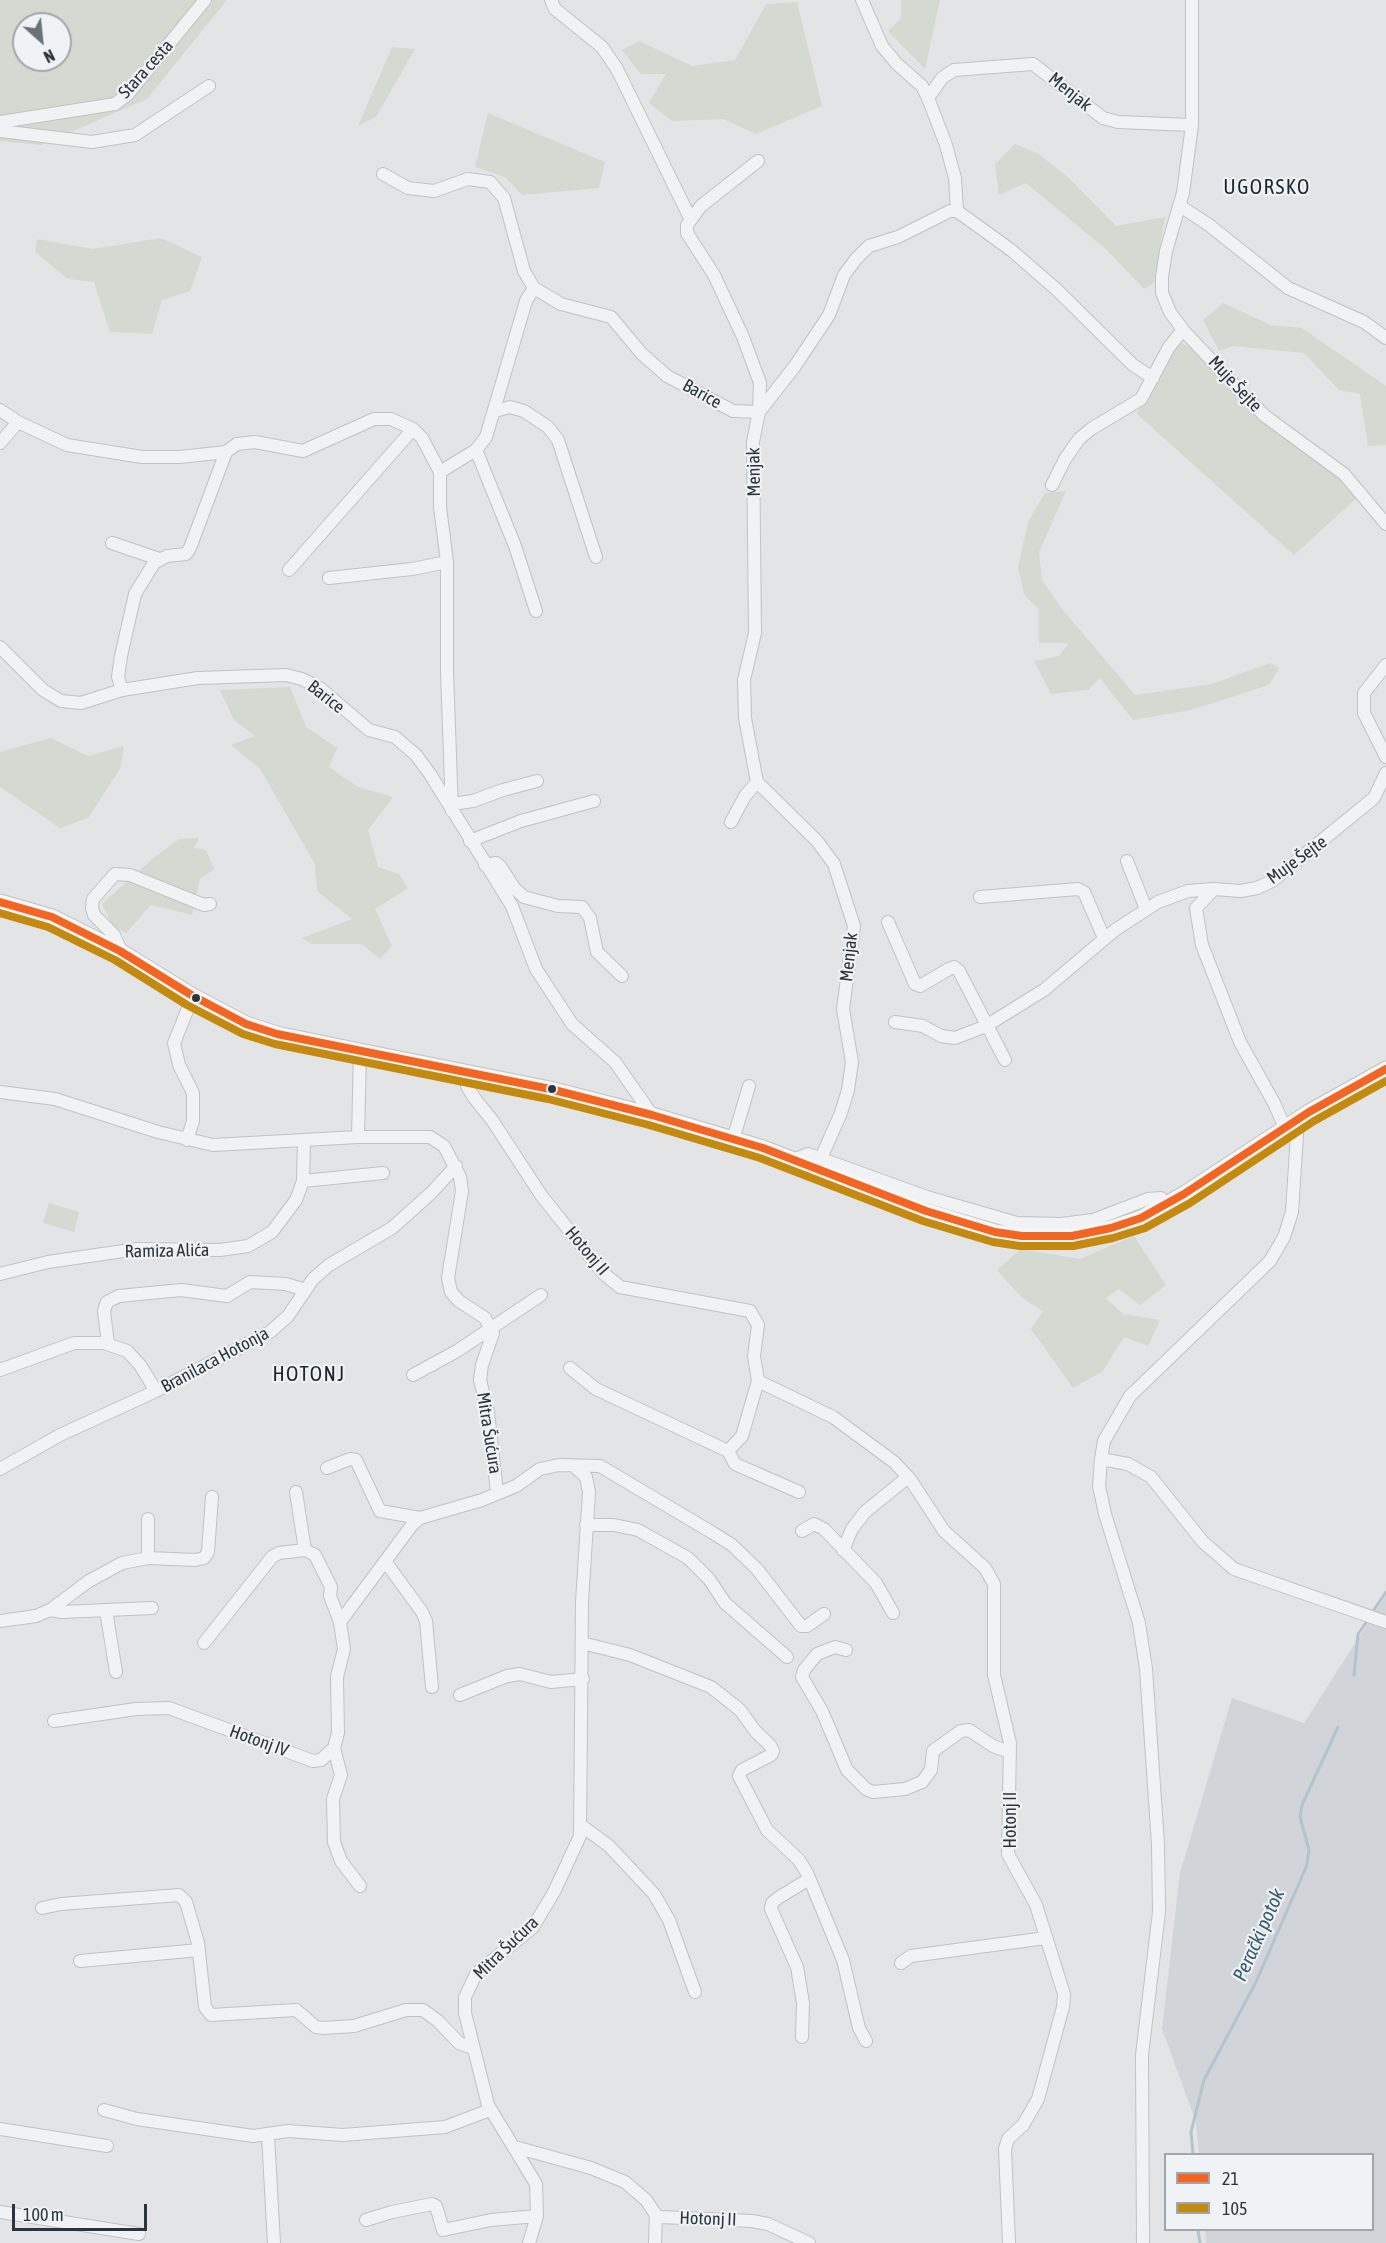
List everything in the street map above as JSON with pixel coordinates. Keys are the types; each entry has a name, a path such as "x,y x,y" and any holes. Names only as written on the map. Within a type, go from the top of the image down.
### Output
{"main road":[{"path":"0,902 52,917 121,951 193,996 246,1024 277,1034 550,1089 652,1115 793,1160 926,1211 995,1232 1022,1236 1042,1238 1094,1233 1141,1218 1167,1204 1298,1119 1386,1069"}],"street":[{"name":"Stara cesta","path":"0,122 115,104 128,94 205,0"},
{"name":"Menjak","path":"551,0 555,9 602,47 612,62 690,218 687,233 714,275 744,337 760,383 759,412 753,442 755,633 744,680 745,718 757,782 817,841 834,864 854,926 843,1010 852,1062 848,1090 841,1113 821,1158"},
{"path":"862,0 882,46 897,64 922,87 928,98 946,145 955,178 957,210 1011,250 1056,289 1133,365 1153,378"},
{"name":"Muje Šejte","path":"1192,0 1192,125 1180,206 1166,251 1162,293 1170,312 1183,330 1264,416 1344,474 1386,524"},
{"name":"Menjak","path":"928,98 942,78 954,70 1033,64 1103,118 1118,122 1192,125"},
{"path":"0,131 92,142 135,135 209,86"},
{"path":"690,218 758,160"},
{"path":"383,174 408,188 434,191 468,179 490,182 504,198 524,271 534,288 526,301 486,436 477,450 440,472"},
{"path":"1180,206 1209,225 1288,288 1364,322 1386,338"},
{"name":"Menjak","path":"759,412 795,366 829,315 844,275 856,259 869,246 898,237 942,213 957,210"},
{"name":"Barice","path":"534,288 561,304 611,317 642,354 667,376 733,411 759,412"},
{"path":"1052,485 1065,459 1079,439 1091,429 1141,399 1168,347 1183,330"},
{"path":"495,411 510,407 524,411 548,427 558,440 596,557"},
{"path":"0,410 18,422 67,445 142,457 180,457 226,452 237,444 255,442 303,451 374,419 391,418 413,429 422,438 440,472 440,507 447,562 452,808 537,781"},
{"path":"0,443 18,422"},
{"path":"290,570 413,429"},
{"path":"477,450 512,538 536,611"},
{"path":"122,690 118,677 135,594 154,563 159,559 186,554 190,548 226,452"},
{"path":"112,543 159,559"},
{"path":"329,578 412,569 447,562"},
{"name":"Barice","path":"0,647 43,690 61,701 81,703 122,690 198,678 286,675 302,679 321,689 369,730 394,736 430,774 452,808 470,841 512,906 536,969 572,1024 615,1062 652,1115"},
{"path":"1386,665 1364,693 1364,713 1386,757"},
{"name":"Muje Šejte","path":"895,1022 923,1026 941,1036 955,1038 986,1026 1044,990 1104,938 1146,909 1174,895 1214,889 1241,891 1257,888 1272,881 1358,813 1374,798 1385,778"},
{"path":"731,822 745,795 757,782"},
{"path":"470,841 521,821 594,801"},
{"path":"1127,861 1146,909"},
{"name":"Barice","path":"485,865 496,863 500,866 515,889 525,897 558,906 582,908 590,918 597,952 622,976"},
{"path":"121,951 114,935 93,915 92,908 93,899 115,874 130,875 204,905 210,904"},
{"path":"980,897 1078,889 1084,892 1104,938"},
{"path":"1214,889 1196,908 1202,945 1240,1042 1275,1103 1285,1128"},
{"path":"888,922 915,984 920,986 954,967 959,971 1005,1060"},
{"path":"188,1140 194,1121 193,1093 178,1065 174,1042 193,996"},
{"path":"358,1137 360,1051"},
{"name":"Hotonj II","path":"469,1073 467,1086 475,1099 492,1120 541,1196 603,1273 620,1287 750,1311 758,1325 754,1356 754,1370 758,1381 742,1436 728,1451"},
{"path":"733,1140 749,1086"},
{"path":"0,1092 55,1099 188,1140 232,1145 358,1137 430,1137 444,1146 456,1166 462,1191 448,1278 450,1285 459,1301 485,1318 492,1326"},
{"path":"1143,2243 1142,2055 1159,1912 1159,1855 1146,1669 1138,1623 1105,1514 1099,1486 1101,1459 1104,1441 1130,1396 1270,1261 1284,1237 1292,1212 1298,1119"},
{"name":"Ramiza Alića","path":"0,1274 48,1262 137,1249 220,1250 248,1246 261,1240 281,1223 296,1200 303,1181 304,1141"},
{"path":"793,1160 808,1154 927,1197 1017,1223 1061,1224 1093,1220 1148,1199 1161,1198 1167,1204"},
{"name":"Branilaca Hotonja","path":"0,1469 60,1435 156,1391 275,1328 288,1316 305,1290 329,1265 392,1228 425,1199 456,1166"},
{"path":"303,1181 383,1173"},
{"path":"108,1344 105,1311 107,1302 119,1296 181,1290 227,1296 250,1282 286,1284 305,1290"},
{"path":"413,1375 457,1351 541,1295"},
{"name":"Mitra Šućura","path":"492,1326 493,1333 482,1365 480,1380 488,1412 497,1493 516,1486 540,1469 559,1465 600,1466 732,1545 757,1569 801,1626 807,1626 824,1614"},
{"path":"0,1370 74,1343 108,1344 127,1351 140,1365 156,1391"},
{"path":"570,1368 606,1394 728,1451 735,1464 798,1491"},
{"name":"Hotonj II","path":"758,1381 833,1417 875,1447 908,1477 944,1531 985,1569 994,1584 994,1675 1010,1752 1008,1854 1033,1898 1060,1977 1063,2007 1038,2099 1023,2126 1008,2139 1005,2149 1009,2243"},
{"path":"327,1468 350,1459 356,1460 380,1511 420,1518 497,1493"},
{"path":"1101,1459 1128,1464 1151,1477 1203,1542 1234,1569 1386,1622"},
{"name":"Mitra Šućura","path":"529,2243 537,2216 536,2184 490,2110 465,2013 465,1997 476,1974 533,1927 574,1852 582,1826 582,1643 588,1485 586,1477 575,1467"},
{"path":"843,1550 852,1529 865,1512 908,1477"},
{"path":"296,1492 305,1550"},
{"path":"50,1610 105,1571 122,1563 148,1558 195,1560 204,1558 208,1552 212,1497"},
{"path":"340,1622 385,1560 420,1518"},
{"path":"148,1519 148,1558"},
{"path":"801,1531 814,1524 824,1528 876,1583 893,1613"},
{"path":"586,1525 614,1525 638,1530 688,1558 709,1579 725,1602 787,1657"},
{"path":"204,1643 272,1557 279,1553 305,1550 315,1556 324,1572 340,1622 344,1649 337,1677 339,1722 334,1748 341,1775 333,1799 334,1842 341,1862 360,1886"},
{"path":"385,1560 422,1612 426,1622 432,1687"},
{"path":"0,1621 27,1617 50,1610 152,1608"},
{"path":"106,1610 116,1672"},
{"path":"582,1643 630,1655 721,1692 740,1710 773,1751 765,1759 742,1770 740,1776 767,1830 799,1860 809,1879 843,1960 859,2028 866,2041"},
{"path":"846,1650 835,1647 817,1654 804,1670 802,1677 817,1701 847,1770 866,1789 873,1792 905,1789 922,1782 931,1770 933,1751 961,1731 969,1730 993,1746 1010,1752"},
{"path":"460,1695 507,1676 520,1674 551,1682 583,1679"},
{"name":"Hotonj IV","path":"54,1721 136,1709 169,1708 313,1761 327,1756 334,1748"},
{"path":"582,1826 609,1846 654,1894 669,1920 695,1992"},
{"path":"802,2037 804,2003 797,1967 771,1909 772,1903 778,1898 809,1879"},
{"path":"42,1908 62,1904 179,1895 186,1902 199,1950 205,2007 211,2015 296,2010 316,2026 323,2028 354,2026 406,2010 423,2010 438,2021 459,2043 473,2048"},
{"path":"901,1963 911,1956 1046,1938"},
{"path":"80,1961 199,1950"},
{"path":"104,2110 137,2119 217,2132 268,2136 288,2131 343,2135 445,2127 490,2110"},
{"path":"0,2129 107,2146"},
{"path":"268,2136 274,2243"},
{"name":"Hotonj II","path":"515,2147 591,2168 625,2182 646,2200 656,2215 672,2218 752,2221 768,2224 809,2243"},
{"path":"366,2220 432,2204 436,2206 442,2230 491,2220 537,2216"},
{"path":"0,2212 140,2234"},
{"path":"655,2243 656,2215"}],"shaded area":[{"path":"0,0 227,0 147,99 41,145 0,141"},
{"path":"901,0 940,0 925,69 888,31 901,18"},
{"path":"797,2 822,106 756,134 723,119 672,121 649,103 666,74 641,74 622,50 639,41 692,66 735,60 766,4"},
{"path":"392,47 415,49 376,117 358,126"},
{"path":"488,113 605,162 599,188 522,195 505,177 475,167"},
{"path":"1015,144 1039,154 1070,179 1116,226 1165,217 1154,283 1144,289 1108,251 1026,183 999,195 995,164"},
{"path":"161,238 202,257 190,291 162,300 152,334 110,332 94,282 68,279 35,252 37,239 93,249"},
{"path":"1223,303 1271,325 1302,328 1386,386 1386,445 1368,446 1360,394 1339,390 1304,353 1233,346 1219,351 1203,320"},
{"path":"1181,343 1196,350 1360,495 1294,555 1137,414 1141,400 1175,345"},
{"path":"1066,491 1039,552 1042,580 1062,609 1135,695 1212,684 1270,663 1279,668 1269,685 1191,710 1133,720 1100,678 1088,690 1051,694 1034,661 1059,656 1069,643 1039,643 1039,609 1024,595 1018,567 1028,522 1045,493"},
{"path":"290,687 306,727 337,748 329,767 358,787 393,797 368,830 378,867 399,874 408,888 375,909 392,946 380,959 362,944 312,944 302,938 352,919 317,891 315,864 260,769 231,745 255,736 234,720 220,690"},
{"path":"51,738 88,756 124,746 120,769 88,818 60,828 0,787 0,752"},
{"path":"199,838 194,848 206,850 214,869 200,879 192,915 151,905 126,933 113,926 102,904 151,860 179,839"},
{"path":"49,1203 79,1212 74,1232 43,1223"},
{"path":"1134,1236 1166,1285 1140,1305 1119,1289 1106,1298 1123,1314 1160,1320 1148,1346 1124,1337 1103,1371 1073,1388 1031,1329 1043,1311 1022,1298 997,1270 1021,1249 1080,1259"},
{"path":"1386,1595 1386,2243 1206,2243 1205,2231 1374,2231 1374,2153 1199,2153 1196,2122 1162,2029 1180,1873 1232,1698 1304,1723"}],"waterway":[{"name":"Perački potok","path":"1371,1614 1386,1592"},
{"name":"Perački potok","path":"1354,1675 1358,1634 1368,1620"},
{"name":"Perački potok","path":"1193,2153 1191,2132 1204,2080 1256,1982 1307,1865 1309,1850 1300,1817 1302,1805 1338,1727"},
{"name":"Perački potok","path":"1198,2231 1200,2243"}],"transit line":[{"name":"21","path":"0,902 52,917 120,951 193,996 246,1024 277,1034 550,1089 652,1115 763,1148 926,1211 995,1232 1022,1236 1072,1236 1111,1228 1141,1218 1184,1194 1309,1112 1386,1069"},
{"name":"105","path":"0,913 48,927 115,960 187,1005 243,1034 275,1044 548,1099 649,1125 760,1158 923,1221 993,1242 1020,1246 1073,1246 1113,1238 1145,1228 1190,1203 1314,1121 1386,1081"}],"district":[{"name":"UGORSKO","path":"1267,187"},
{"name":"HOTONJ","path":"309,1374"}]}
